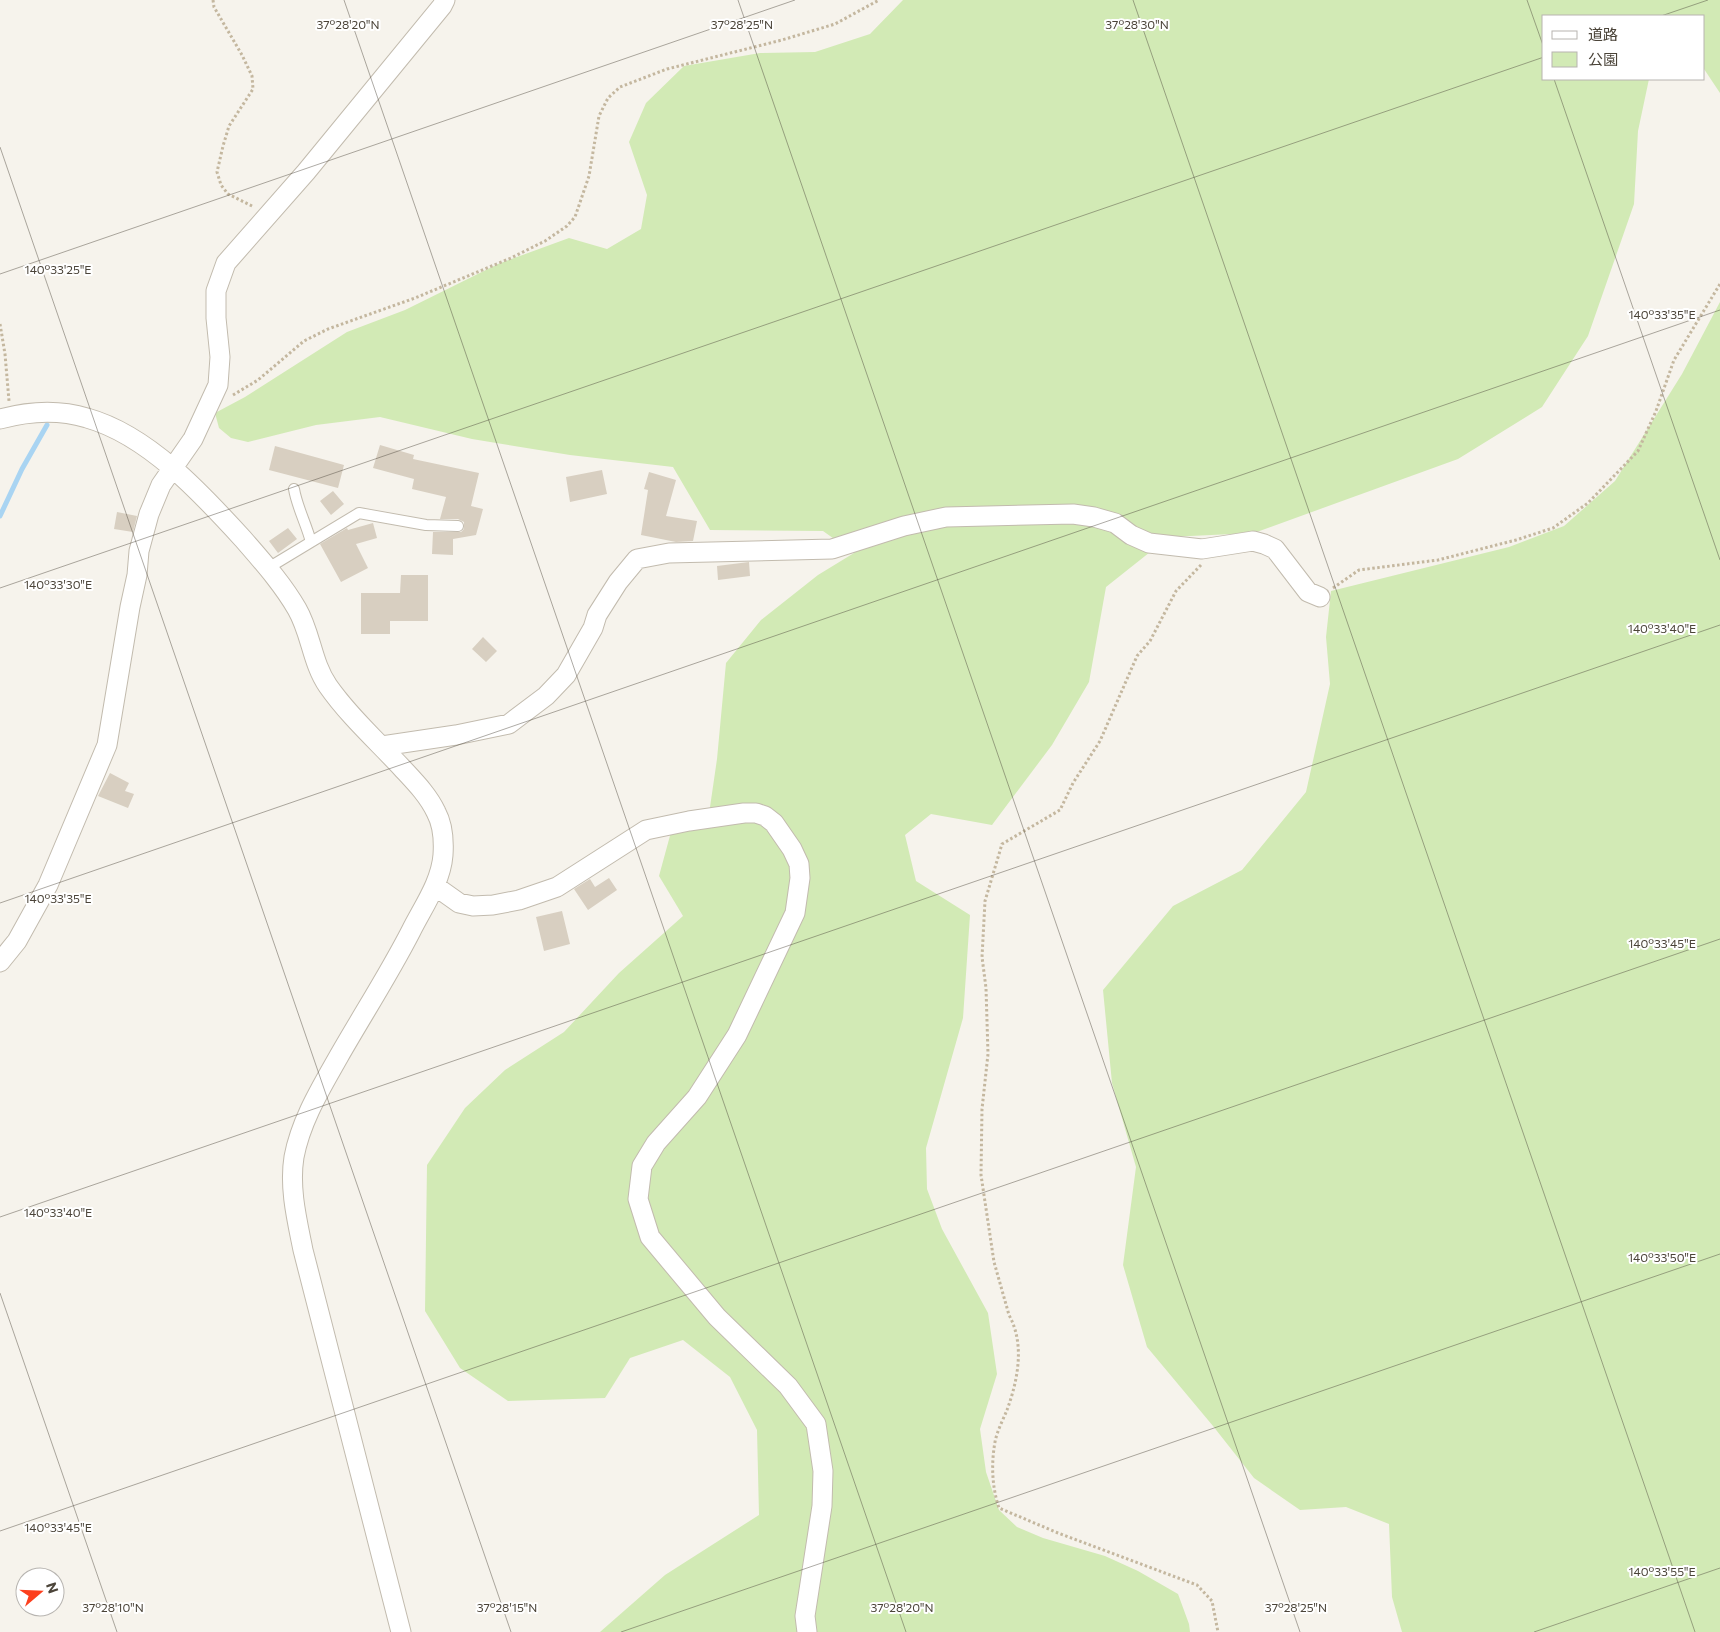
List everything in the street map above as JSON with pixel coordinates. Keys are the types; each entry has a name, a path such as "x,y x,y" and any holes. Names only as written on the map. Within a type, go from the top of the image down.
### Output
{"street":[{"path":"0,962 17,941 48,885 107,745 137,575 139,551 154,500 161,485 193,439 218,385 220,357 216,291 226,263 368,98 445,0"},
{"path":"5,418 31,412 50,412 88,418 114,428 173,467 210,503 283,587 299,612 312,651 326,683 345,708 424,792 437,812 444,837 442,860 434,886 397,958 313,1103 300,1131 294,1159 294,1204 303,1250 401,1632"},
{"path":"382,746 456,735 509,724 539,702 566,675 593,628 597,615 618,582 637,559 670,553 832,549 904,526 946,518 1074,514 1115,523 1131,535 1149,543 1188,548 1217,548 1253,541 1264,544 1275,549 1308,592 1320,597"},
{"path":"434,886 459,902 473,906 493,905 519,900 557,887 646,830 689,821 744,813 756,813 774,823 792,848 799,864 800,878 795,914 736,1035 697,1097 656,1143 642,1166 638,1199 650,1237 717,1317 788,1386 816,1424 823,1471 822,1506 805,1616 807,1632"}],"lane":[{"path":"294,489 296,502 308,529 311,542"},
{"path":"268,568 359,513 426,526 458,526"}],"path":[{"path":"213,0 214,7 252,76 253,89 229,126 217,172 221,185 228,194 254,208 264,219"},
{"path":"213,399 226,398 258,380 304,341 328,329 415,298 511,258 545,241 567,226 575,217 587,185 599,116 608,98 620,87 667,69 782,40 835,24 880,0"},
{"path":"1320,597 1360,570 1438,560 1516,540 1553,528 1588,503 1638,451 1656,411 1674,360 1720,284"},
{"path":"0,324 5,354 5,418"},
{"path":"1217,548 1176,591 1150,640 1137,656 1100,741 1073,783 1060,810 1002,844 986,900 982,958 986,988 988,1054 982,1109 981,1175 994,1262 1012,1321 1017,1342 1019,1367 1012,1396 995,1442 993,1474 995,1495 999,1508 1058,1533 1197,1585 1212,1601 1218,1632"}],"green space":[{"path":"903,0 1720,0 1720,93 1705,70 1705,15 1542,15 1542,80 1649,80 1638,131 1634,204 1588,336 1542,407 1458,459 1254,533 1169,537 1106,587 1089,682 1052,745 992,825 931,814 905,835 916,881 970,915 963,1018 926,1148 927,1189 942,1229 988,1313 997,1374 980,1429 986,1472 999,1510 1017,1527 1043,1538 1105,1556 1138,1571 1178,1594 1190,1632 600,1632 665,1575 759,1515 757,1430 730,1377 683,1340 630,1358 605,1398 508,1401 460,1368 425,1311 427,1165 465,1108 505,1070 564,1032 619,973 683,916 659,876 671,832 709,814 717,759 726,663 761,620 818,575 854,553 823,531 710,530 673,467 570,455 472,439 380,417 316,425 248,442 231,438 219,428 215,413 245,397 347,332 405,310 498,264 569,238 607,249 641,229 647,195 629,142 646,103 684,66 760,53 815,52 870,34"},
{"path":"1720,302 1720,1632 1402,1632 1392,1597 1389,1524 1346,1507 1300,1510 1254,1478 1147,1347 1123,1265 1136,1167 1112,1083 1103,990 1173,906 1242,870 1306,792 1330,684 1326,637 1331,591 1509,547 1564,526 1615,481 1682,374"}],"building":[{"path":"380,445 414,455 413,459 479,473 471,506 483,509 476,535 453,539 453,555 432,554 433,532 461,532 464,529 464,522 458,519 440,519 446,497 412,489 414,479 373,468"},
{"path":"275,446 344,465 338,488 269,470"},
{"path":"602,470 607,494 570,502 566,477"},
{"path":"649,472 676,480 666,516 697,521 693,541 676,542 641,535 648,490 644,489"},
{"path":"333,491 344,504 331,515 320,501"},
{"path":"117,512 137,516 133,532 114,529"},
{"path":"373,523 377,538 356,544 368,568 341,582 320,544 347,528 348,530"},
{"path":"288,528 297,539 278,553 269,541"},
{"path":"749,562 750,576 718,580 717,566"},
{"path":"401,575 428,575 428,621 390,621 390,634 361,634 361,593 400,593"},
{"path":"483,637 497,651 486,662 472,649"},
{"path":"110,773 129,783 125,791 134,794 128,808 98,796"},
{"path":"609,878 617,890 588,910 574,889 590,879 595,887"},
{"path":"562,911 570,944 544,951 536,917"}],"waterway":[{"path":"0,516 22,469 47,425"}]}
